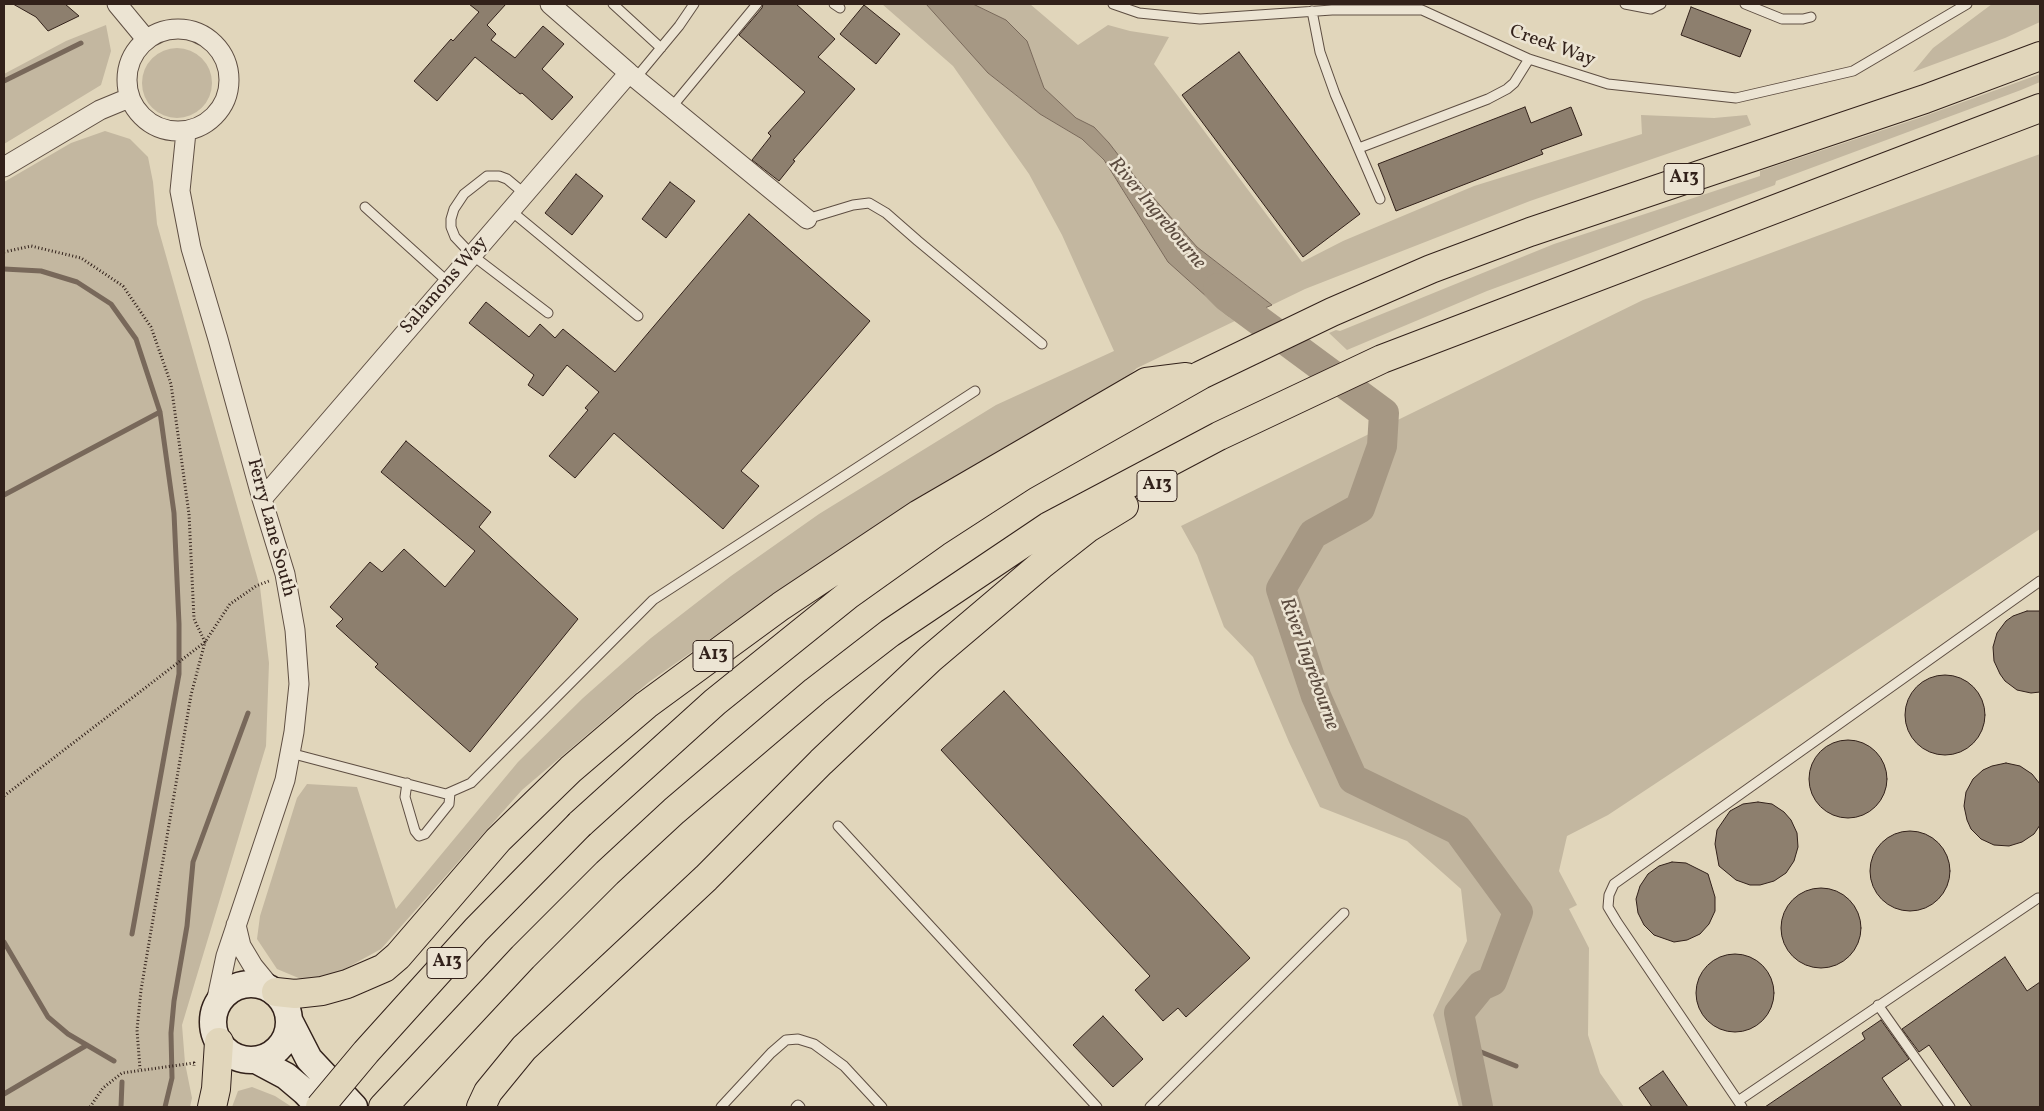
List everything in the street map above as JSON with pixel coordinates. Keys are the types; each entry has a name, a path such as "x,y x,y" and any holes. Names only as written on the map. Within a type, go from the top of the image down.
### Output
{"highway":[{"name":"A13","path":"320,1107 366,1052 476,930 580,824 715,702 848,595 936,533 1023,476 1211,369 1332,312 1431,269 1530,232 1925,99 2040,56"},
{"name":"A13","path":"383,1107 523,957 606,873 742,751 890,634 1049,526 1219,436 1382,359 2040,108"},
{"name":"A13","path":"273,990 295,994 322,991 347,984 384,968 398,956 498,840 571,769 646,705 781,606 919,514 1146,382 1211,369"},
{"name":"A13","path":"481,1107 488,1092 524,1048 706,878 821,762 930,660 984,612 1088,528 1183,470 1219,436"},
{"path":"212,1107 216,1089 216,1030"}],"street":[{"path":"117,4 146,39"},
{"path":"550,4 632,76 808,219"},
{"path":"178,29 195,32 210,40 221,52 228,68 229,85 225,101 215,116 202,126 186,132 168,131 152,125 138,113 129,98 126,82 128,66 135,51 146,39 161,31 178,29"},
{"name":"Salamons Way","path":"262,499 510,210 632,76"},
{"path":"4,167 100,110 129,98"},
{"name":"Ferry Lane South","path":"186,132 180,191 191,248 285,574 295,630 299,684 294,732 285,780 226,956 216,1030"},
{"path":"236,924 240,946 253,966 283,1000 290,1022 308,1059 354,1107"},
{"path":"273,990 259,984 247,983 234,987 224,994 216,1005 216,1030 226,1050 235,1057 246,1060 267,1057 284,1043 290,1022"},
{"path":"256,1060 286,1076 320,1107"}],"lane":[{"path":"614,4 660,48"},
{"path":"632,76 679,26 694,4"},
{"path":"671,108 757,4"},
{"name":"Creek Way","path":"1113,4 1139,13 1200,19 1312,11 1422,10 1529,59 1608,84 1736,98 1853,71 1967,4"},
{"path":"1625,4 1651,9 1661,4"},
{"path":"1746,4 1782,19 1811,17"},
{"path":"1312,11 1320,52 1335,94 1360,148 1380,200"},
{"path":"1360,148 1488,99 1507,89 1514,83 1529,59"},
{"path":"524,194 507,179 499,176 487,176 464,194 454,209 451,227 455,237 472,255 548,313"},
{"path":"808,219 853,205 869,204 886,213 1042,344"},
{"path":"365,207 448,282"},
{"path":"510,210 638,316"},
{"path":"290,753 450,793 474,780 653,600 975,391"},
{"path":"2039,899 1878,1005 1740,1104 1616,922 1608,907 1609,896 1614,884 2040,581"},
{"path":"407,783 405,797 415,831 420,836 425,834 449,804 450,793"},
{"path":"838,826 1097,1107"},
{"path":"1150,1107 1344,913"},
{"path":"1878,1005 1950,1107"},
{"path":"721,1107 771,1053 786,1040 798,1039 814,1044 844,1066 882,1107"},
{"path":"796,1107 798,1105 800,1107"}],"path":[{"path":"4,252 31,246 81,258 122,286 151,326 171,384 189,514 194,619 205,642"},
{"path":"140,1069 137,1030 141,990 191,695 205,642 230,604 256,586 285,574"},
{"path":"4,796 205,642"},
{"path":"90,1107 103,1088 122,1072 185,1064"}],"shaded area":[{"path":"882,4 926,4 988,73 1040,114 1082,139 1104,161 1168,262 1227,315 1237,320 1137,368 1114,388 996,452 804,573 649,682 522,790 381,949 330,977 301,979 277,969 257,939 260,916 297,798 307,784 357,787 396,909 518,762 583,698 651,638 731,576 819,514 996,405 1114,351 1062,235 1029,174 953,66"},
{"path":"973,4 1030,4 1078,45 1108,25 1130,31 1169,37 1154,64 1302,262 1343,241 1474,186 1642,134 1641,115 1714,118 1747,115 1751,125 1530,201 1305,289 1272,305 1197,247 1094,127 1076,118 1044,88 1027,41 1006,20"},
{"path":"1992,4 2040,4 2040,22 2005,38 1913,72 1933,48"},
{"path":"106,25 111,51 101,85 4,144 4,74 66,41"},
{"path":"177,48 190,51 202,58 209,70 212,83 209,96 202,108 190,115 177,118 164,115 152,108 145,96 142,83 145,70 152,58 164,51"},
{"path":"2040,74 2040,82 2021,90 1776,181 1775,185 1487,291 1347,350 1329,333 1336,330 1340,331 1554,244 1760,176 1760,171 1919,118"},
{"path":"105,131 130,139 148,157 153,182 157,224 260,587 269,663 266,746 182,1025 185,1063 192,1098 190,1107 4,1107 4,182 71,143"},
{"path":"2040,154 2040,529 1608,815 1567,836 1559,871 1577,905 1569,909 1589,948 1588,1035 1600,1073 1624,1107 1459,1107 1433,1015 1467,941 1461,889 1407,841 1320,807 1289,742 1253,657 1224,627 1197,555 1181,526 1643,300"},
{"path":"252,1087 275,1096 292,1107 232,1107 238,1091"}],"water":[{"path":"926,4 973,4 1006,20 1027,41 1044,88 1076,118 1094,127 1197,247 1272,305 1237,320 1227,315 1168,262 1104,160 1082,139 1040,114 988,73"}],"building":[{"path":"13,4 65,4 79,16 48,31 36,17"},
{"path":"469,4 506,4 487,25 496,34 491,40 515,58 543,26 564,44 542,69 573,97 552,120 522,93 520,94 475,57 437,101 414,81 451,39 453,41 479,12"},
{"path":"763,4 796,4 835,39 818,57 855,89 793,160 795,161 779,181 752,160 771,136 768,133 805,92 739,35 762,8"},
{"path":"864,5 900,34 876,64 840,34"},
{"path":"1691,7 1751,30 1740,57 1681,35"},
{"path":"1239,52 1360,214 1303,257 1182,95"},
{"path":"1525,107 1531,123 1571,107 1582,135 1541,150 1543,154 1396,211 1378,164"},
{"path":"576,174 603,196 572,235 545,213"},
{"path":"670,182 695,201 666,238 642,219"},
{"path":"749,214 870,321 741,471 759,486 723,529 614,433 575,478 549,456 588,410 585,408 599,392 567,365 543,396 528,385 534,375 469,323 486,302 529,337 540,324 555,338 563,329 615,372"},
{"path":"406,441 491,512 479,527 578,619 470,752 375,667 378,664 336,626 343,619 330,607 370,562 382,572 404,549 445,587 475,551 381,472"},
{"path":"2027,611 2040,611 2040,692 2031,693 2017,690 2005,681 1994,661 1993,647 1997,633 2006,621 2013,616"},
{"path":"1937,675 1953,675 1974,686 1985,707 1985,723 1974,744 1953,755 1937,755 1923,749 1911,737 1905,723 1905,707 1911,693 1923,681"},
{"path":"1004,691 1250,958 1186,1017 1178,1008 1163,1021 1135,990 1150,976 941,750"},
{"path":"1848,740 1863,743 1876,751 1884,764 1887,779 1884,794 1876,807 1863,815 1848,818 1833,815 1820,807 1812,794 1809,779 1812,764 1820,751 1833,743"},
{"path":"2006,763 2020,766 2032,774 2040,784 2040,825 2034,834 2022,842 2009,846 1994,845 1981,839 1971,829 1964,806 1966,792 1973,779 1983,770"},
{"path":"1758,802 1772,804 1784,812 1791,820 1797,833 1798,847 1794,861 1786,873 1774,881 1760,885 1750,885 1736,880 1719,866 1715,844 1717,830 1730,811 1743,804"},
{"path":"1902,831 1918,831 1939,842 1950,863 1950,879 1939,900 1918,911 1902,911 1888,905 1876,893 1870,879 1870,863 1876,849 1888,837"},
{"path":"1672,862 1686,863 1708,874 1715,897 1715,911 1709,924 1700,934 1687,940 1674,942 1654,935 1644,925 1638,913 1636,899 1640,886 1648,874 1659,866"},
{"path":"1813,888 1829,888 1843,895 1854,906 1861,920 1861,936 1858,943 1843,961 1829,968 1813,968 1799,961 1788,950 1781,936 1781,920 1788,906 1799,895"},
{"path":"1735,954 1750,957 1762,966 1771,978 1774,993 1771,1008 1762,1020 1750,1029 1735,1032 1720,1029 1708,1020 1699,1008 1696,993 1699,978 1708,966 1720,957"},
{"path":"2005,957 2027,991 2040,982 2040,1107 1972,1107 1929,1045 1919,1052 1902,1029"},
{"path":"1103,1016 1143,1059 1113,1087 1073,1045"},
{"path":"1881,1020 1909,1059 1882,1078 1902,1107 1765,1107 1865,1039 1862,1033"},
{"path":"1663,1071 1688,1107 1652,1107 1639,1088"}],"waterway":[{"path":"4,81 81,43"},
{"path":"4,269 41,271 77,282 111,304 136,339 160,412 174,513 179,624 179,674 132,934"},
{"name":"River Ingrebourne","path":"1218,288 1227,297 1384,413 1382,446 1360,508 1313,534 1281,589 1316,696 1353,779 1458,830 1518,912 1492,981 1481,986 1459,1013 1478,1107"},
{"path":"4,495 160,412"},
{"path":"165,1107 172,1078 171,1033 174,1001 187,926 193,862 248,713"},
{"path":"4,942 48,1017 68,1034 114,1061"},
{"path":"4,1094 87,1045"},
{"path":"1466,1046 1516,1066"},
{"path":"121,1107 122,1082"}]}
